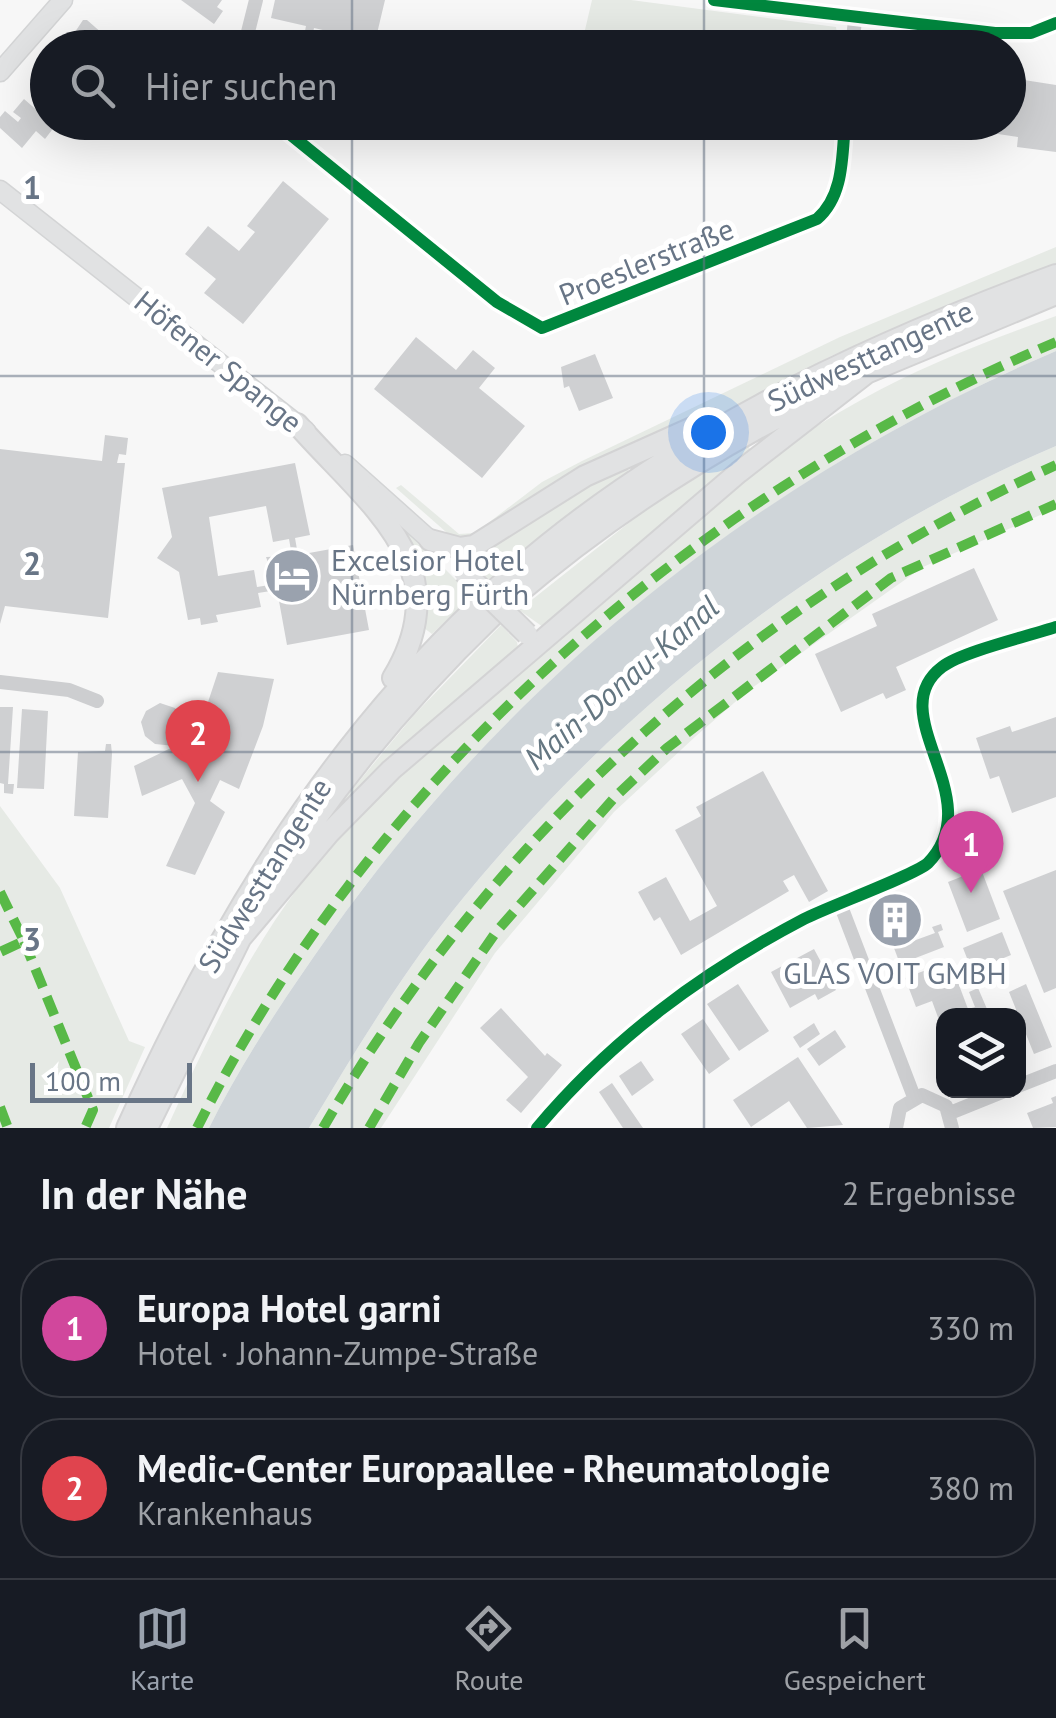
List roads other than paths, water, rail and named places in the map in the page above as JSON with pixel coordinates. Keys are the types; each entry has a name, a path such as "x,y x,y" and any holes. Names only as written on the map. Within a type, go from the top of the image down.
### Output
{"highway":[{"name":"Südwesttangente","path":"1056,275 900,338 770,399 615,494 504,594 658,486 766,422 869,372 1056,294"},
{"path":"238,941 364,795 532,640 772,444 869,372"},
{"path":"430,540 460,548 474,546 601,467 770,399"},
{"path":"297,424 392,532 417,579 420,607 416,633 382,704"},
{"path":"430,540 532,640"},
{"name":"Südwesttangente","path":"128,1128 278,842 382,704 486,610 358,762 300,840 204,988 147,1128"}],"main road":[{"path":"37,30 63,0"},
{"path":"0,72 30,38"},
{"name":"Höfener Spange","path":"0,190 297,424 430,540"}],"street":[{"path":"248,30 256,0"},
{"path":"714,0 855,20 967,30"},
{"path":"854,30 855,20"},
{"path":"1026,33 1056,23"},
{"name":"Proeslerstraße","path":"297,140 497,302 542,328 817,220 830,208 838,185 843,140"},
{"path":"537,1128 578,1080 657,1009 747,949 838,901 930,860 948,821 950,804 948,786 920,710 924,686 943,666 1056,627"},
{"path":"0,682 69,690 96,701"},
{"path":"838,901 914,1097"},
{"path":"1026,1083 1056,1071"},
{"path":"896,1128 900,1108 914,1097 931,1096 951,1121 993,1098"}],"water":[{"name":"Main-Donau-Kanal","path":"1056,351 1056,446 884,533 725,642 651,704 513,840 451,913 394,992 309,1128 209,1128 281,1005 401,841 479,752 562,670 652,593 746,522 845,458 948,401"}],"place":[{"name":"Excelsior Hotel Nürnberg Fürth","path":"292,576"},
{"name":"Medic-Center Europaallee - Rheumatologie","path":"198,782"},
{"name":"Europa Hotel garni","path":"971,893"},
{"name":"GLAS VOIT GMBH","path":"895,920"}]}
